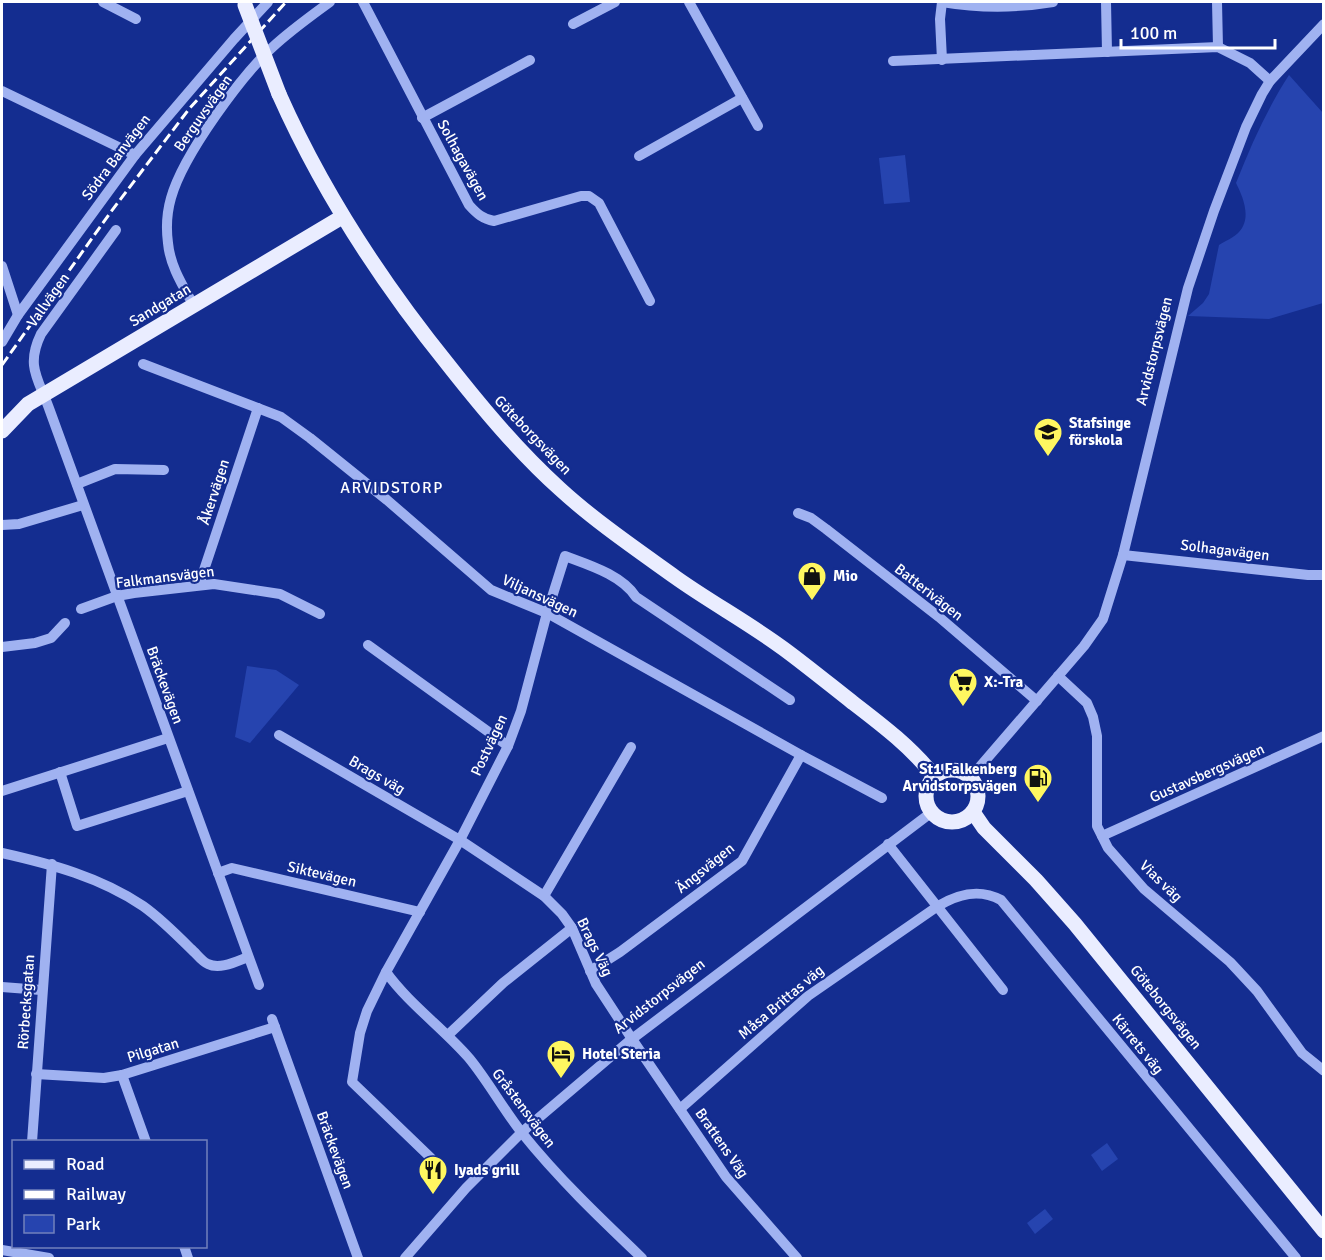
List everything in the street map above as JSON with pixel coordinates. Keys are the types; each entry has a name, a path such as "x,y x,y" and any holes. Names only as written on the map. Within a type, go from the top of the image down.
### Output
{"main road":[{"name":"Göteborgsvägen","path":"244,3 299,139 342,217 417,326 486,414 561,490 676,578 783,648 896,737 917,755 934,776"},
{"name":"Sandgatan","path":"2,431 28,404 342,217"},
{"path":"953,769 963,771 971,777 979,794 973,812 964,819 951,822 940,819 932,812 926,796 929,783 934,776 953,769"},
{"name":"Göteborgsvägen","path":"973,812 984,828 1036,880 1075,924 1323,1232"}],"street":[{"path":"103,2 136,19"},
{"name":"Södra Banvägen","path":"2,338 135,155 268,2"},
{"name":"Berguvsvägen","path":"194,306 177,276 168,244 167,218 171,197 184,166 208,127 249,72 275,45 330,2"},
{"name":"Solhagavägen","path":"363,2 469,206 483,219 494,221 581,196 593,197 599,203 650,301"},
{"path":"573,24 615,2"},
{"path":"689,2 758,126"},
{"path":"942,60 940,19 942,2 989,6 1053,2"},
{"path":"1106,2 1107,52"},
{"path":"1217,2 1218,47"},
{"name":"Arvidstorpsvägen","path":"971,777 1090,638 1103,619 1124,555 1188,288 1246,127 1270,81 1323,24"},
{"path":"893,62 1218,47 1250,63 1270,81"},
{"path":"422,118 530,60"},
{"path":"2,91 135,155"},
{"path":"639,156 742,98"},
{"name":"Vallvägen","path":"44,394 36,378 33,361 34,349 41,334 116,230"},
{"path":"2,266 18,315"},
{"name":"Viljansvägen","path":"143,364 281,417 387,500 491,590 547,613 882,798"},
{"name":"Bräckevägen","path":"44,394 259,985"},
{"name":"Åkervägen","path":"199,585 258,408"},
{"path":"77,484 115,469 164,470"},
{"path":"2,525 19,524 84,504"},
{"name":"Batterivägen","path":"798,513 811,518 826,529 939,617 1037,700"},
{"name":"Solhagavägen","path":"1124,555 1323,575"},
{"name":"Postvägen","path":"431,1158 352,1082 360,1033 367,1011 386,972 460,840 508,746 522,711 547,613 565,556 594,567 630,587 636,597 790,700"},
{"name":"Falkmansvägen","path":"81,609 117,596 214,584 280,594 320,614"},
{"path":"2,647 35,643 51,638 65,623"},
{"path":"368,645 508,746"},
{"name":"Vias väg","path":"1058,676 1087,703 1093,717 1097,736 1097,826 1108,848 1144,889 1230,962 1257,991 1302,1053 1323,1071"},
{"name":"Brags väg","path":"279,735 460,840"},
{"name":"Gustavsbergsvägen","path":"1102,836 1323,736"},
{"path":"2,791 168,738"},
{"path":"544,896 631,747"},
{"name":"Ängsvägen","path":"590,971 620,952 742,861 801,755"},
{"path":"60,772 77,826 188,791"},
{"name":"Arvidstorpsvägen","path":"405,1258 466,1188 522,1132 632,1039 932,812"},
{"name":"Brags Väg","path":"460,840 544,896 562,914 572,928 596,984 632,1039"},
{"path":"888,844 1003,990"},
{"path":"2,852 52,864 80,874 143,906 207,964 219,966 248,957"},
{"name":"Rörbecksgatan","path":"32,1140 41,990 52,864"},
{"name":"Siktevägen","path":"218,873 232,868 420,912"},
{"name":"Kärrets väg","path":"938,906 954,897 969,894 991,895 1001,900 1296,1258"},
{"name":"Måsa Brittas väg","path":"680,1109 808,996 938,906"},
{"path":"448,1035 503,983 572,928"},
{"name":"Gråstensvägen","path":"386,972 394,983 448,1035 470,1060 522,1132 580,1198 642,1258"},
{"path":"2,987 41,990"},
{"name":"Bräckevägen","path":"274,1023 358,1258"},
{"name":"Pilgatan","path":"36,1074 104,1078 122,1075 274,1023"},
{"name":"Brattens Väg","path":"632,1039 726,1178 797,1258"},
{"path":"122,1075 145,1140"},
{"path":"2,1250 49,1258"}],"green space":[{"path":"1289,75 1323,113 1323,303 1269,319 1188,316 1203,303 1209,294 1219,245 1235,236 1243,226 1245,207 1236,183 1260,128"},
{"path":"905,155 910,202 884,204 879,158"},
{"path":"247,666 276,670 299,685 250,743 235,737"},
{"path":"1107,1143 1118,1159 1102,1171 1091,1155"},
{"path":"1045,1209 1053,1219 1035,1234 1027,1223"}],"railway":[{"path":"2,365 110,213 189,109 286,2"}],"place":[{"name":"Stafsinge förskola","path":"1048,458"},
{"name":"Mio","path":"812,602"},
{"name":"X:-Tra","path":"963,708"},
{"name":"St1 Falkenberg Arvidstorpsvägen","path":"1038,804"},
{"name":"Hotel Steria","path":"561,1080"},
{"name":"Iyads grill","path":"433,1196"}],"district":[{"name":"ARVIDSTORP","path":"392,487"}]}
